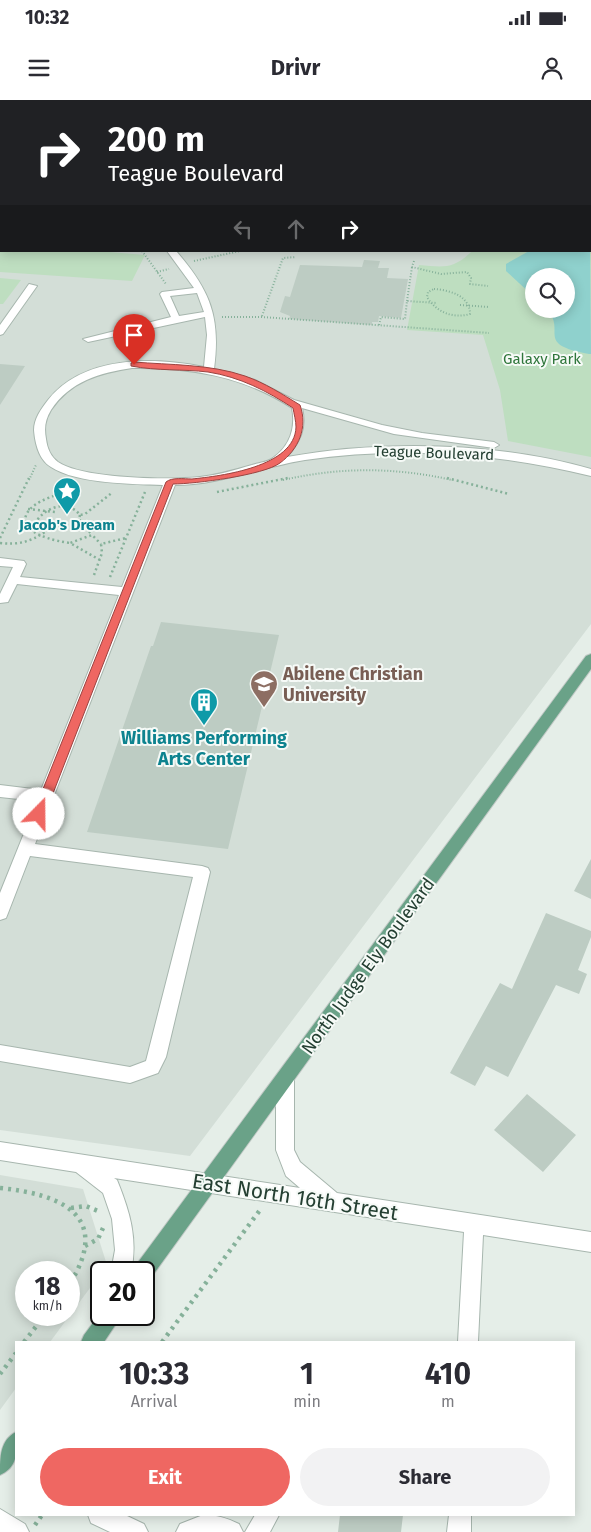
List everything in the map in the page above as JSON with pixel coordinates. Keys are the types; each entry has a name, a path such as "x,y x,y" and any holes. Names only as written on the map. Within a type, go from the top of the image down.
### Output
{"main road":[{"name":"North Judge Ely Boulevard","path":"151,1261 210,1184 591,658"},
{"path":"92,1341 103,1326"},
{"path":"0,1464 15,1445"}],"street":[{"path":"172,252 183,264 201,290 210,316 213,348 209,370"},
{"path":"0,332 32,286"},
{"path":"176,319 165,294 201,290"},
{"path":"88,338 176,319 210,316"},
{"name":"Teague Boulevard","path":"276,462 293,445 300,429 297,407 242,378 209,370 134,365 101,371 70,384 52,401 41,420 39,430 43,450 56,465 82,473 148,486 234,475 276,462 382,449 514,456 567,466 591,473"},
{"name":"Teague Boulevard","path":"292,403 382,428 436,438 534,450 591,463"},
{"path":"382,428 382,449"},
{"path":"0,913 170,482"},
{"path":"0,562 20,564 4,599 0,599"},
{"path":"12,580 127,592"},
{"path":"0,791 46,796"},
{"path":"0,1053 130,1075 152,1067 157,1057 202,872 25,849"},
{"path":"285,1079 285,1150 293,1169 334,1203"},
{"name":"East North 16th Street","path":"0,1151 591,1242"},
{"path":"81,1164 110,1187 122,1219 125,1250 123,1261"},
{"path":"468,1341 474,1224"},
{"path":"102,1516 136,1532"},
{"path":"257,1532 267,1516"},
{"path":"459,1532 460,1516"},
{"path":"0,1520 17,1532"},
{"path":"188,1532 201,1525 218,1525 231,1532"}],"path":[{"path":"143,252 170,288"},
{"path":"158,272 183,264 236,252"},
{"path":"262,317 283,258 296,258"},
{"path":"379,325 381,318 405,319 414,260"},
{"path":"412,267 441,274 466,272 470,274 470,284 488,286"},
{"path":"437,289 457,295 469,305 470,314 459,316 442,311 430,302 428,292 437,289"},
{"path":"407,301 437,303"},
{"path":"460,305 489,307"},
{"path":"210,316 262,317 489,333"},
{"path":"0,538 39,458"},
{"path":"213,492 238,490 319,472 376,469 428,474 509,494"},
{"path":"137,490 148,486"},
{"path":"109,579 148,486"},
{"path":"69,507 76,491 51,494 38,500 27,509 25,524 38,538 70,543 100,560"},
{"path":"80,515 91,513 103,499 118,491"},
{"path":"0,543 22,545 38,538 45,532 37,527 36,520 46,511 58,507 69,507 78,511 79,519 101,544 102,553 92,578 100,578"},
{"path":"27,509 55,512"},
{"path":"70,543 92,535"},
{"path":"101,544 126,538"},
{"path":"0,1188 49,1198 71,1208 80,1221 84,1246 80,1263"},
{"path":"163,1341 272,1193"},
{"path":"71,1208 86,1206 96,1208 103,1216"},
{"path":"84,1246 98,1239 103,1222"},
{"path":"25,1341 36,1326"},
{"path":"0,1374 15,1354"}],"shaded area":[{"name":"Abilene Christian University","path":"0,252 591,252 591,624 190,1156 0,1130"},
{"path":"0,1175 83,1189 106,1261 90,1261 90,1288 80,1301 80,1261 15,1261 15,1326 62,1326 51,1341 15,1341 15,1389 0,1410"}],"green space":[{"path":"0,252 110,252 145,255 132,281 0,272"},
{"name":"Galaxy Park","path":"471,252 591,252 591,457 508,441 500,390 483,335 407,330 419,265 447,266 459,261"},
{"path":"0,278 21,280 3,304 0,304"}],"water":[{"path":"527,252 590,252 591,354 562,346 555,336 552,318 575,318 575,268 525,268 525,289 506,271 506,264"}],"building":[{"path":"364,260 380,261 378,268 389,268 387,278 408,279 401,318 379,316 378,322 372,322 372,325 289,319 290,316 280,312 285,296 290,297 300,265 362,267"},
{"path":"0,364 25,366 0,405"},
{"name":"Williams Performing Arts Center","path":"161,622 279,635 228,849 87,832"},
{"path":"591,859 591,899 574,891"},
{"path":"546,913 591,931 591,937 578,970 587,974 579,994 556,985 508,1077 486,1066 475,1086 450,1073 500,983 512,989"},
{"path":"527,1094 576,1135 543,1172 494,1130"},
{"path":"340,1516 403,1516 401,1532 338,1532"}],"place":[{"name":"Jacob's Dream","path":"67,515"},
{"name":"Abilene Christian University","path":"264,708"},
{"name":"Williams Performing Arts Center","path":"204,726"}],"route":[{"path":"39,814 170,482 234,475 276,462 293,445 300,429 297,407 275,393 242,378 209,370 134,365"}]}
